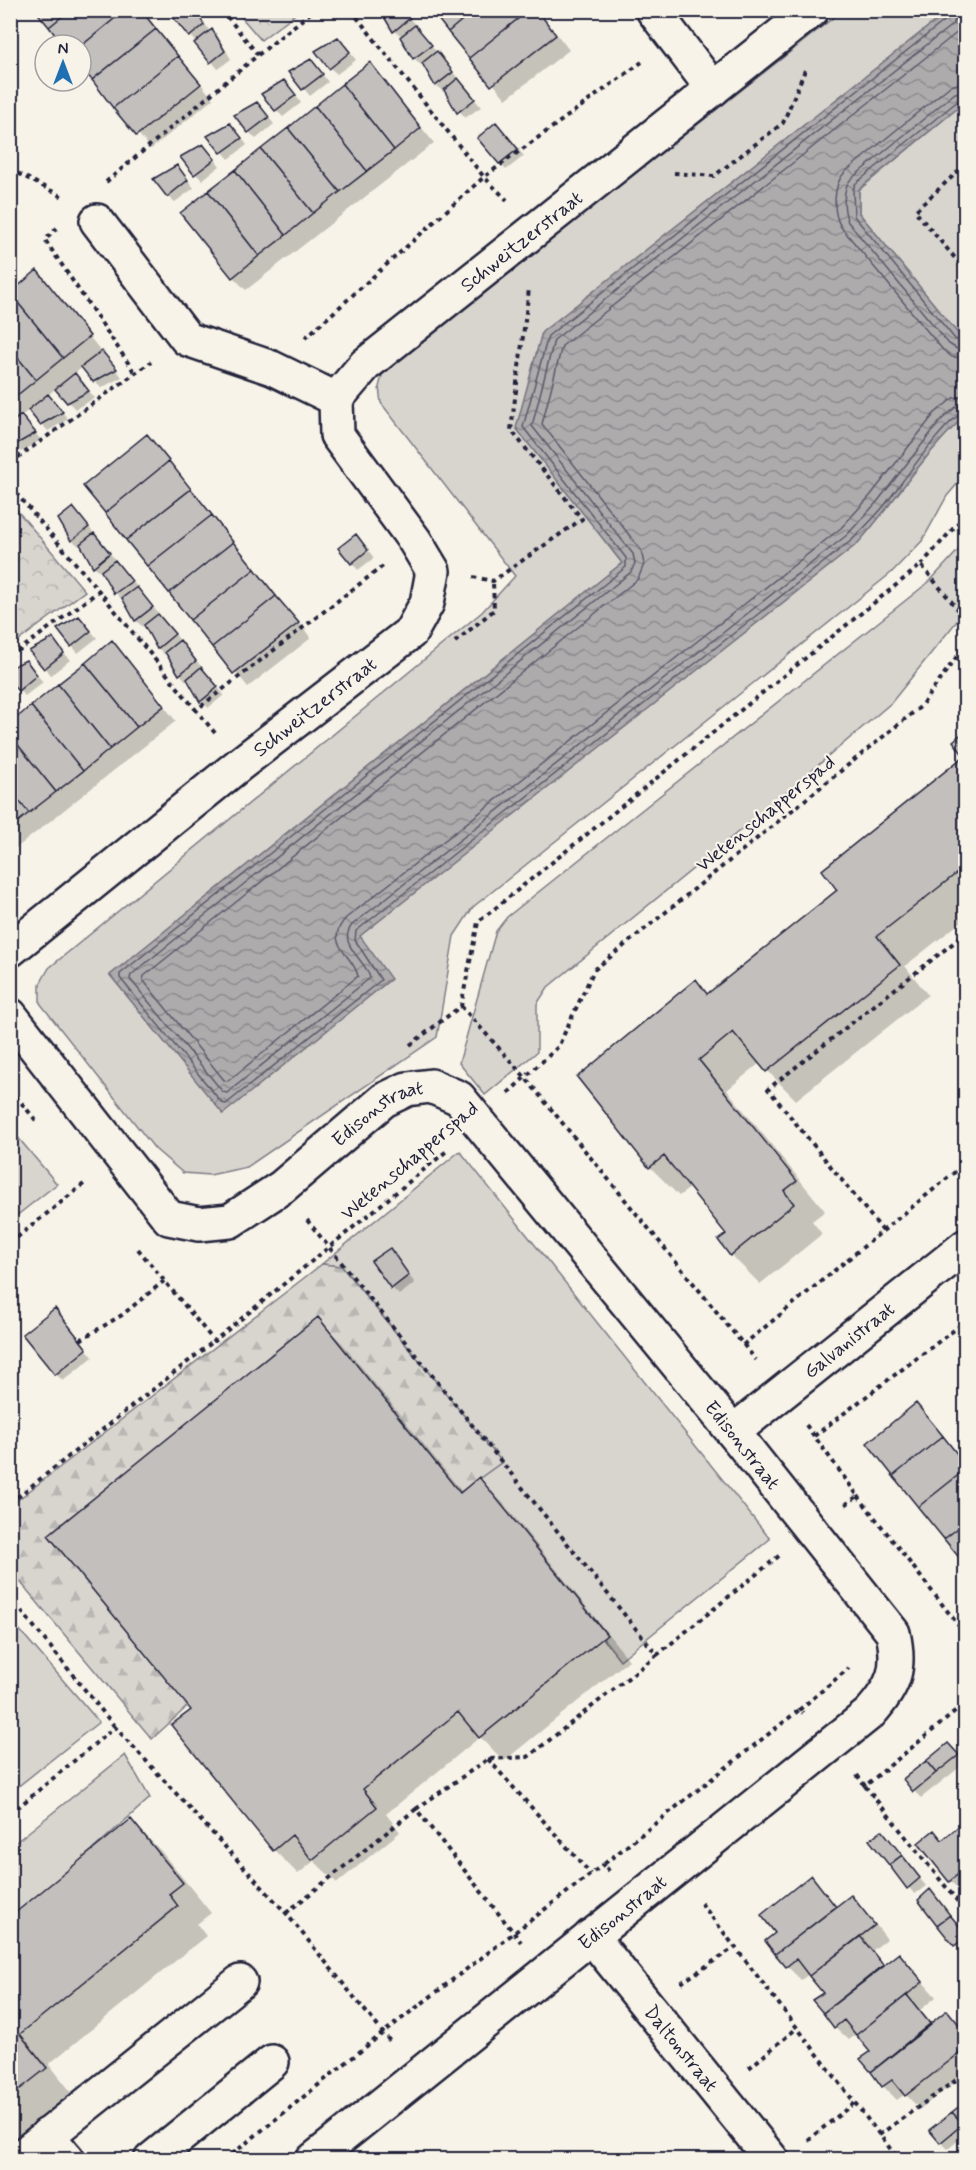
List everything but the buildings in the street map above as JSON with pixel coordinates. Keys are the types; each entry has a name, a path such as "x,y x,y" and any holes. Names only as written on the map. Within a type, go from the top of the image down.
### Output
{"street":[{"path":"653,10 713,89"},
{"name":"Schweitzerstraat","path":"336,399 365,365 812,10"},
{"path":"87,214 187,339 272,368 336,399 337,435 415,541 433,571"},
{"name":"Schweitzerstraat","path":"10,950 240,764 411,632 427,603 433,571"},
{"name":"Edisonstraat","path":"10,1015 169,1218 199,1224 230,1221 282,1188 384,1100 407,1089 431,1086 459,1098 812,1529 893,1633 897,1652 895,1674 887,1694 870,1713 314,2160"},
{"name":"Galvanistraat","path":"733,1432 966,1246"},
{"name":"Daltonstraat","path":"591,1936 772,2160"},
{"path":"17,2160 58,2147 240,1982"},
{"path":"151,2160 272,2062"}],"path":[{"path":"222,10 258,55"},
{"path":"135,373 45,240 87,214 258,55 314,10"},
{"path":"351,10 484,177 537,229 526,272 529,287 511,430 582,519 493,581 433,571"},
{"path":"272,368 484,177 675,39"},
{"path":"630,154 655,171 714,176 783,123 809,63"},
{"path":"966,164 915,211 966,271"},
{"path":"10,169 62,196 87,214"},
{"path":"10,463 135,373 187,339"},
{"path":"10,486 240,764"},
{"path":"384,1100 384,1066 460,1006 478,922 921,565 966,514"},
{"path":"196,710 415,541"},
{"path":"921,565 966,619"},
{"path":"12,654 99,591"},
{"name":"Wetenschapperspad","path":"10,1503 214,1341 481,1123 524,1076 558,1047 594,970 920,707 966,644"},
{"path":"883,1231 768,1089 966,933"},
{"path":"460,1006 524,1076 744,1344 966,1635"},
{"path":"10,1089 45,1131"},
{"path":"744,1344 966,1163"},
{"path":"79,1174 93,1192"},
{"path":"10,1243 86,1183"},
{"path":"282,1188 657,1655"},
{"path":"135,1245 214,1341"},
{"path":"80,1340 122,1316 164,1281"},
{"path":"814,1436 966,1321"},
{"path":"286,1913 416,1809 488,1759 528,1757 812,1529 858,1496"},
{"path":"10,1598 115,1727 286,1913 418,2075"},
{"path":"799,1710 893,1633"},
{"path":"10,1814 115,1727"},
{"path":"488,1759 591,1874"},
{"path":"866,1786 966,1912"},
{"path":"416,1809 546,1973"},
{"path":"225,2160 383,2033 604,1864"},
{"path":"675,1869 899,2160"},
{"path":"647,2006 735,1947"},
{"path":"718,2094 797,2028"},
{"path":"879,2135 966,2073"},
{"path":"802,2145 854,2103"}],"green space":[{"path":"236,11 299,11 261,40"},
{"path":"842,11 948,11 542,333 517,428 622,563 110,975 223,1113 390,979 359,936 857,544 936,446 965,416 965,475 947,496 922,541 891,573 473,907 454,936 437,1037 247,1167 210,1175 183,1173 155,1149 40,1003 40,984 49,968 482,612 515,576 381,403 379,387 383,372"},
{"path":"965,102 966,332 960,336 859,213 859,190"},
{"path":"10,502 85,591 18,641 11,632"},
{"path":"965,543 965,611 891,703 775,802 548,987 537,1004 537,1052 485,1095 459,1063 496,931 507,917 930,581"},
{"path":"10,1128 57,1184 11,1220 10,1220"},
{"path":"460,1151 770,1539 620,1660 478,1479 502,1462 342,1266 322,1264"},
{"path":"322,1264 341,1266 502,1462 455,1496 319,1323 54,1530 189,1705 152,1739 11,1571 11,1505"},
{"path":"11,1620 99,1722 10,1792"},
{"path":"125,1755 150,1798 11,1923 11,1846"}],"water":[{"path":"948,11 965,11 965,102 859,189 859,213 960,336 965,332 965,416 936,446 857,544 360,936 391,979 223,1114 110,975 622,563 516,428 542,332"}]}
